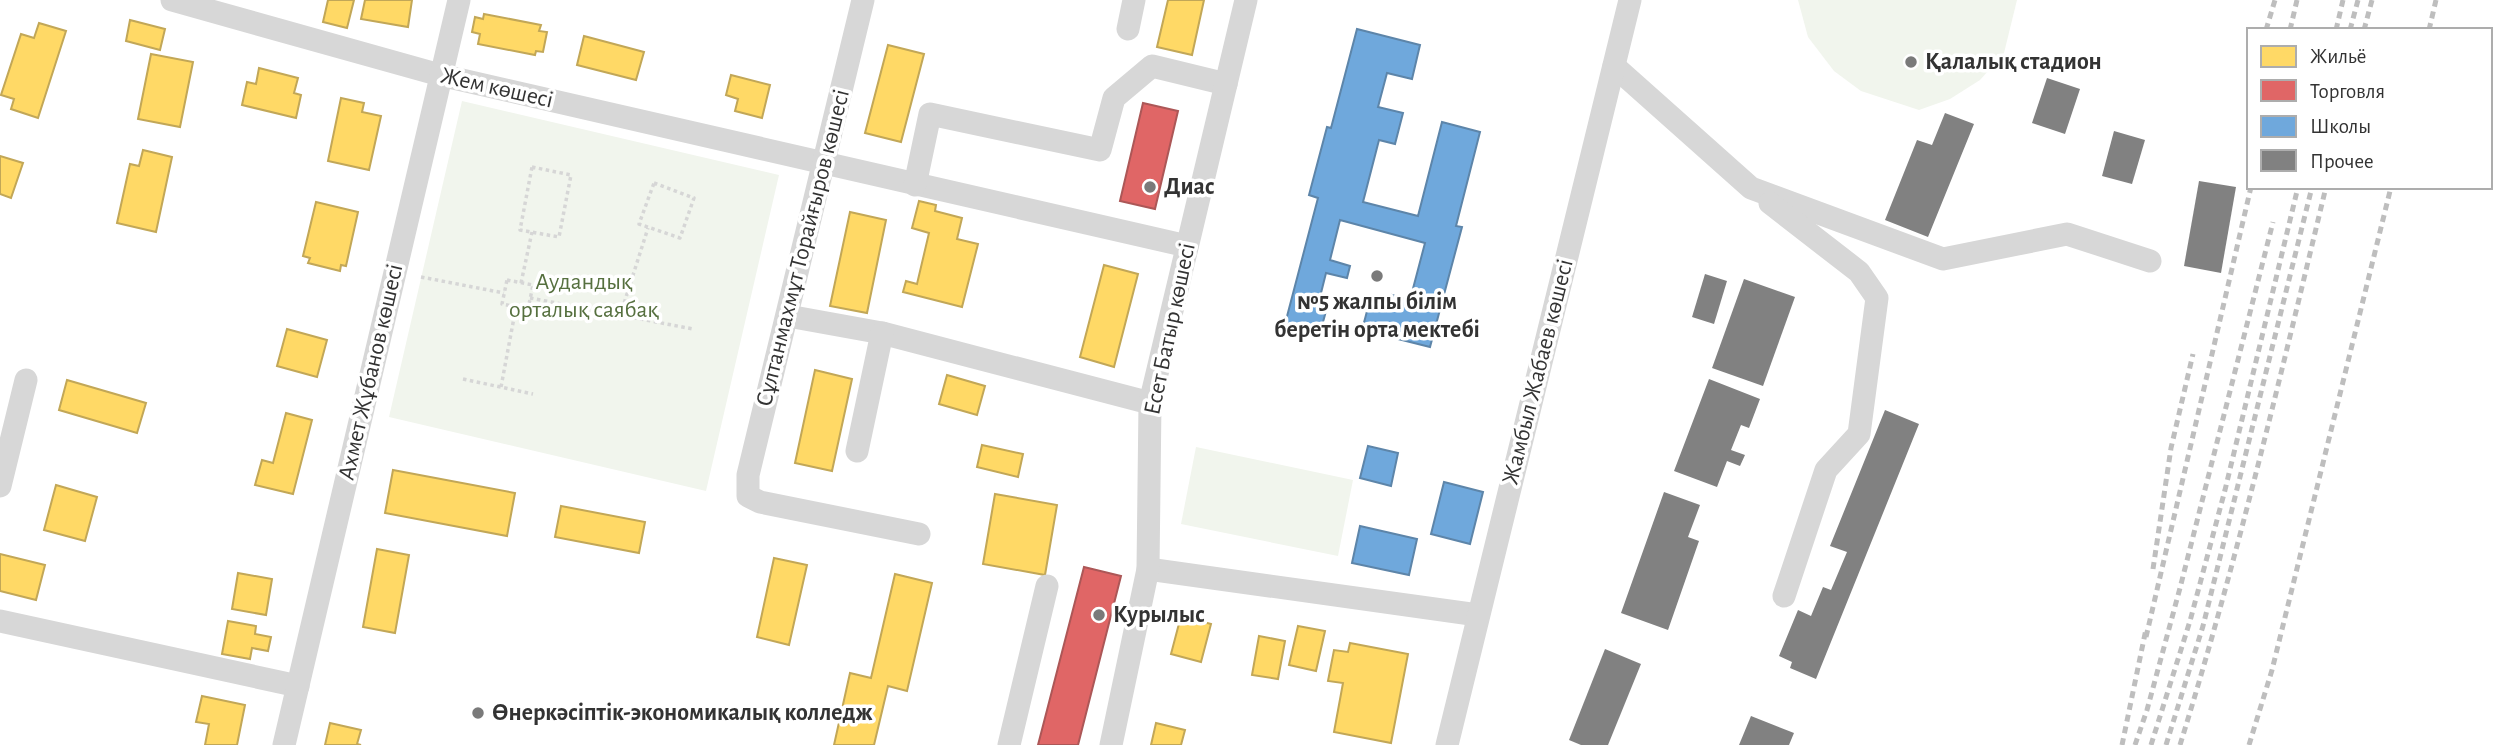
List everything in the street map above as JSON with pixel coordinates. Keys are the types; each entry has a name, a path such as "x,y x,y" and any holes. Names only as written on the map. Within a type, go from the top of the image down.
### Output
{"street":[{"name":"Жем көшесі","path":"172,0 440,75 1187,246"},
{"name":"Ахмет Жұбанов көшесі","path":"284,745 459,0"},
{"name":"Сұлтанмахмұт Торайғыров көшесі","path":"863,0 748,475 748,496 760,502 919,534"},
{"path":"1128,29 1134,0"},
{"name":"Есет Батыр көшесі","path":"1111,745 1148,569 1150,403 1246,0"},
{"name":"Жамбыл Жабаев көшесі","path":"1447,745 1630,0"},
{"path":"915,185 930,114 1100,150 1114,98 1153,66 1226,84"},
{"path":"1614,66 1751,188 1859,272 1877,298 1858,433 1826,470 1784,596"},
{"path":"1751,188 1944,259 2067,234 2150,261"},
{"path":"788,316 882,332 1150,403"},
{"path":"857,452 882,332"},
{"path":"0,486 26,380"},
{"path":"1148,569 1478,615"},
{"path":"1009,745 1047,586"},
{"path":"0,621 298,685"}],"path":[{"path":"532,167 571,175 559,237 532,232 520,230 532,167"},
{"path":"654,183 694,198 680,238 649,227 639,223 654,183"},
{"path":"620,316 649,227"},
{"path":"521,283 532,232"},
{"path":"421,277 504,293"},
{"path":"506,280 521,283 533,285 528,309 502,304 506,280"},
{"path":"530,298 693,329"},
{"path":"501,387 516,307"},
{"path":"463,379 533,394"}],"green space":[{"name":"Қалалық стадион","path":"1798,0 2017,0 2004,53 1980,80 1950,99 1919,110 1861,91 1834,71 1808,37"},
{"name":"Аудандық орталық саябақ","path":"462,101 779,175 706,491 389,417"},
{"path":"1196,447 1353,480 1338,556 1181,524"}],"building: Жильё":[{"path":"328,0 354,0 347,28 323,22"},
{"path":"365,0 412,0 408,27 361,19"},
{"path":"1168,0 1204,0 1192,55 1157,47"},
{"path":"484,14 541,25 539,31 547,32 543,52 536,51 535,55 478,44 480,34 472,32 475,17 483,19"},
{"path":"130,20 165,29 160,50 126,41"},
{"path":"39,23 66,31 38,118 11,109 14,99 1,95 21,34 34,38"},
{"path":"584,36 644,52 636,80 577,65"},
{"path":"888,45 924,54 901,142 865,133"},
{"path":"151,54 193,62 180,127 138,119"},
{"path":"259,68 298,78 294,93 301,95 296,118 242,105 247,82 256,84"},
{"path":"731,75 770,85 762,118 735,111 738,99 726,95"},
{"path":"341,98 364,103 362,112 381,116 369,170 328,161"},
{"path":"143,150 172,157 156,232 117,223 130,164 139,166"},
{"path":"0,156 23,163 11,198 0,194"},
{"path":"919,201 936,205 935,211 962,218 957,239 978,244 962,307 903,292 906,281 917,284 929,233 912,228"},
{"path":"316,202 358,212 346,266 341,265 340,271 308,263 310,258 303,256"},
{"path":"850,212 886,220 867,313 830,306"},
{"path":"1104,265 1138,274 1114,367 1080,357"},
{"path":"287,329 327,340 317,377 277,366"},
{"path":"815,370 852,379 832,471 795,463"},
{"path":"947,375 985,386 977,415 939,404"},
{"path":"67,380 146,403 137,433 59,410"},
{"path":"286,413 312,420 293,494 255,485 262,460 273,463"},
{"path":"982,445 1023,454 1018,477 977,467"},
{"path":"393,470 515,493 507,536 385,513"},
{"path":"56,485 97,497 85,541 44,530"},
{"path":"995,494 1057,505 1045,575 983,564"},
{"path":"561,506 645,522 639,553 555,537"},
{"path":"377,549 409,555 395,633 363,627"},
{"path":"0,554 45,565 36,600 0,591"},
{"path":"774,558 807,565 789,645 757,637"},
{"path":"238,573 272,579 266,615 232,609"},
{"path":"895,574 932,583 907,691 888,686 874,745 834,745 850,673 871,678"},
{"path":"1181,616 1211,624 1201,662 1171,654"},
{"path":"228,621 256,626 255,634 271,637 268,651 252,648 250,659 222,654"},
{"path":"1298,626 1325,631 1316,671 1289,665"},
{"path":"1259,636 1285,641 1278,679 1252,675"},
{"path":"1350,643 1408,654 1391,743 1334,732 1343,683 1328,681 1334,650 1348,652"},
{"path":"202,696 245,705 237,745 205,745 209,724 196,722"},
{"path":"330,723 361,730 357,744 361,745 325,745"},
{"path":"1156,723 1185,730 1181,745 1151,745"}],"building: Торговля":[{"path":"1143,103 1178,111 1155,209 1120,201"},
{"path":"1084,567 1121,576 1078,745 1038,745"}],"building: Школы":[{"path":"1357,29 1420,45 1412,79 1387,73 1378,107 1403,113 1395,144 1379,140 1363,202 1418,216 1442,122 1480,132 1456,226 1462,227 1430,347 1362,330 1370,300 1389,306 1392,295 1410,300 1425,243 1340,220 1330,260 1350,266 1347,278 1326,273 1317,309 1326,311 1320,333 1285,324 1318,198 1309,195 1327,127 1331,128"},
{"path":"1368,446 1398,453 1391,486 1360,478"},
{"path":"1444,482 1483,492 1470,544 1431,534"},
{"path":"1360,526 1417,539 1409,575 1352,563"}],"building: Прочее":[{"path":"2047,78 2080,89 2065,134 2032,123"},
{"path":"1945,113 1974,124 1928,237 1885,220 1917,140 1932,145"},
{"path":"2114,131 2145,140 2132,184 2102,176"},
{"path":"2199,181 2236,187 2221,273 2184,266"},
{"path":"1705,274 1727,281 1714,324 1692,317"},
{"path":"1744,279 1795,297 1763,386 1712,368"},
{"path":"1709,379 1760,399 1749,428 1741,425 1731,450 1745,455 1740,466 1727,461 1717,487 1674,471"},
{"path":"1885,410 1919,424 1816,679 1790,668 1792,662 1779,656 1798,610 1811,616 1823,587 1831,590 1847,552 1830,546"},
{"path":"1664,492 1700,505 1688,537 1699,541 1668,630 1621,613"},
{"path":"1605,649 1641,664 1608,745 1581,745 1569,740"},
{"path":"1751,716 1794,733 1789,745 1739,745"}],"railway":[{"path":"2267,28 2275,0"},
{"path":"2290,28 2297,0"},
{"path":"2336,28 2343,0"},
{"path":"2351,28 2358,0"},
{"path":"2365,28 2372,0"},
{"path":"2429,28 2436,0"},
{"path":"2146,637 2251,189"},
{"path":"2151,745 2190,621 2225,490 2298,189"},
{"path":"2166,745 2203,626 2312,189"},
{"path":"2180,745 2239,537 2326,189"},
{"path":"2249,745 2272,670 2391,189"},
{"path":"2135,745 2180,588 2273,222"},
{"path":"2153,569 2171,448 2193,354"},
{"path":"2122,745 2146,629"}],"place":[{"name":"Қалалық стадион","path":"1911,62"},
{"name":"Диас","path":"1150,187"},
{"name":"№5 жалпы білім беретін орта мектебі","path":"1377,276"},
{"name":"Курылыс","path":"1099,615"},
{"name":"Өнеркәсіптік-экономикалық колледж","path":"478,713"}]}
